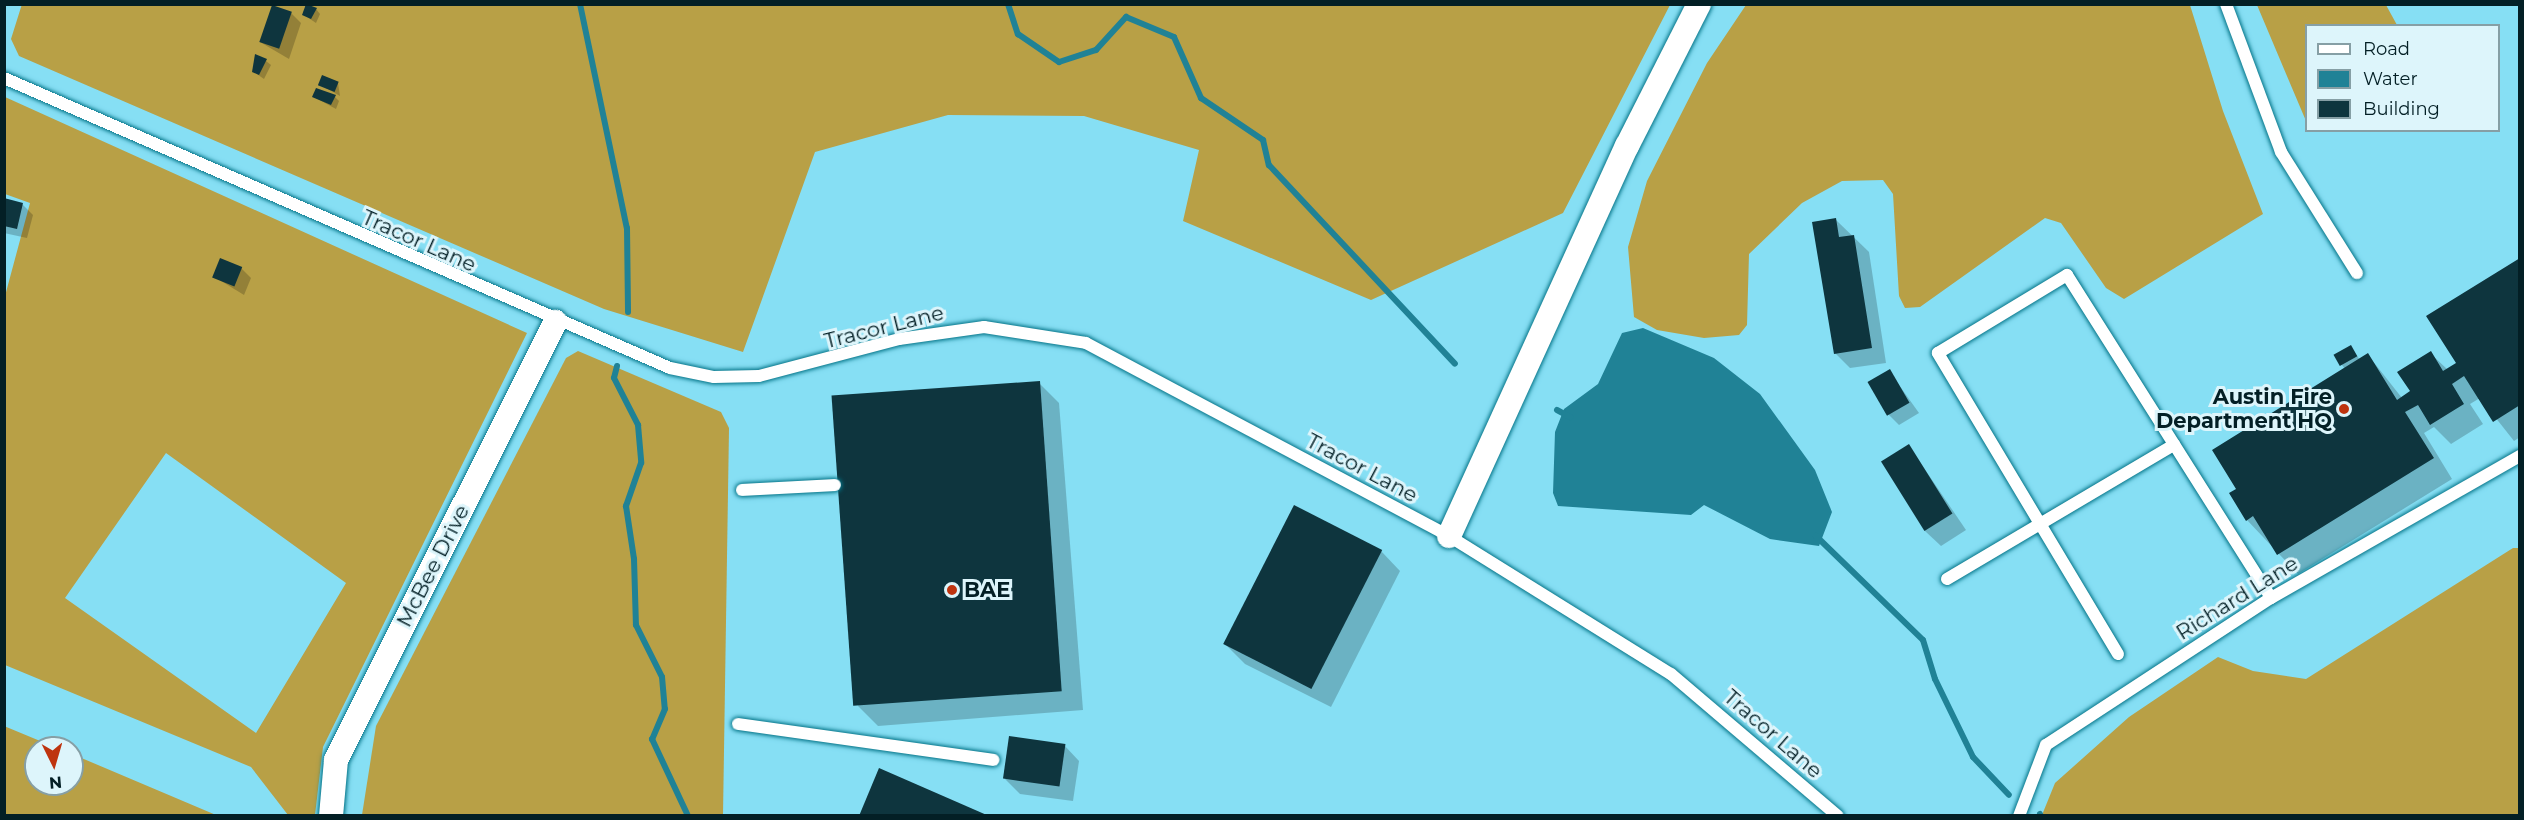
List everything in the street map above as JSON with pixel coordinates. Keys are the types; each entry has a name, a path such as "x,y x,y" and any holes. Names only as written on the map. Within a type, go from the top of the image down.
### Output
{"street":[{"path":"1449,536 1627,146 1699,4"},
{"name":"McBee Drive","path":"331,816 336,760 555,322"}],"lane":[{"path":"2226,4 2281,152 2357,273"},
{"name":"Tracor Lane","path":"4,78 555,322 670,368 714,377 793,371 944,330 1008,328 1058,335 1106,352 1449,536 1671,674 1838,816"},
{"path":"2118,654 1938,352 2067,275 2271,598"},
{"path":"1947,579 2038,521 2174,445"},
{"name":"Richard Lane","path":"2019,816 2046,745 2271,598 2520,456"},
{"path":"742,490 835,485"},
{"path":"738,724 993,760"}],"shaded area":[{"path":"22,4 1670,5 1563,213 1371,300 1183,221 1199,150 1084,116 948,115 815,152 743,352 604,309 19,56 11,39"},
{"path":"1746,5 2190,5 2223,111 2263,214 2124,299 2106,288 2061,223 2045,218 1920,307 1905,308 1899,296 1893,194 1883,180 1842,181 1802,203 1749,254 1747,325 1739,335 1704,338 1657,330 1634,317 1628,247 1647,181 1707,63"},
{"path":"2257,5 2386,5 2396,24 2305,24 2305,119"},
{"path":"5,97 527,333 323,747 315,815 288,815 251,767 5,665 5,296 30,203 5,194","holes":["166,453 346,583 256,733 65,598"]},
{"path":"578,351 721,412 729,428 723,815 362,815 376,726 566,358"},
{"path":"2513,548 2520,548 2519,815 2042,815 2055,783 2129,717 2218,657 2253,671 2306,679"},
{"path":"4,726 28,736 24,736 24,796 84,796 84,759 216,815 5,815"}],"water":[{"path":"1643,328 1714,358 1760,394 1815,470 1832,512 1819,546 1770,539 1704,505 1691,515 1558,506 1553,493 1555,432 1564,409 1598,384 1622,333"}],"building":[{"path":"306,4 317,8 311,19 302,15"},
{"path":"272,5 292,12 279,49 259,42"},
{"path":"255,54 267,59 259,75 252,72"},
{"path":"322,75 339,82 335,92 318,85"},
{"path":"316,88 336,95 331,105 312,97"},
{"path":"4,198 23,203 17,229 4,226"},
{"path":"1836,218 1839,237 1854,235 1872,348 1834,354 1812,222"},
{"path":"220,258 242,267 234,286 212,277"},
{"name":"Austin Fire Department HQ","path":"2520,258 2520,405 2493,422 2464,376 2452,384 2464,404 2430,425 2418,405 2405,412 2434,458 2277,555 2253,516 2246,521 2229,493 2236,489 2212,450 2368,353 2397,400 2410,391 2397,372 2431,351 2443,371 2456,363 2426,316"},
{"path":"2351,345 2357,356 2340,366 2334,355"},
{"path":"1890,369 1910,403 1887,416 1867,382"},
{"name":"BAE","path":"1040,381 1062,691 853,706 832,396"},
{"path":"1909,444 1952,514 1924,531 1881,461"},
{"path":"1294,505 1382,550 1311,689 1223,644"},
{"path":"1009,736 1065,744 1059,787 1003,779"},
{"path":"879,768 989,816 859,816"}],"waterway":[{"path":"580,4 627,228 628,312"},
{"path":"1008,4 1018,34 1059,62 1096,50 1126,17 1174,37 1201,98 1263,140 1269,165 1455,364"},
{"path":"617,366 614,378 638,425 641,463 626,506 634,559 636,625 662,677 665,709 652,739 688,816"},
{"path":"1557,410 1570,417"},
{"path":"1816,536 1923,640 1935,679 1973,757 2009,795"}],"place":[{"name":"Austin Fire Department HQ","path":"2344,409"},
{"name":"BAE","path":"952,590"}]}
